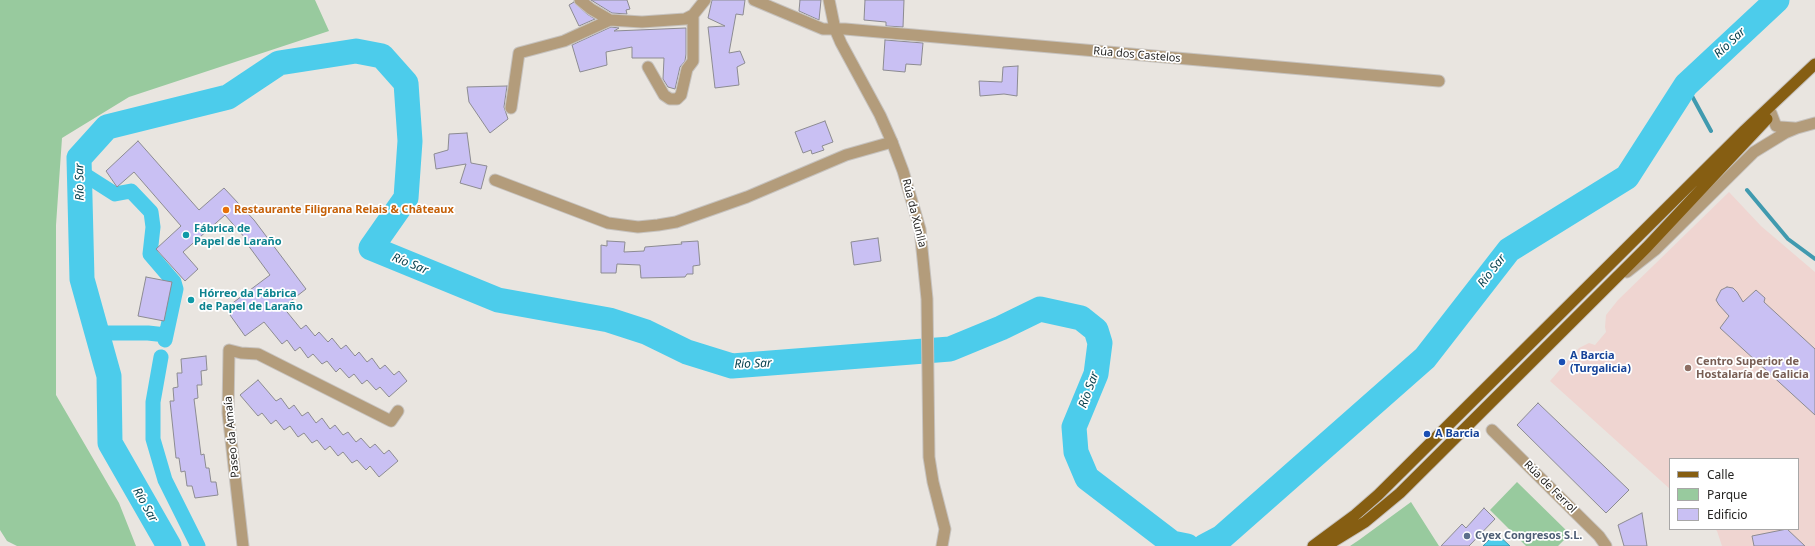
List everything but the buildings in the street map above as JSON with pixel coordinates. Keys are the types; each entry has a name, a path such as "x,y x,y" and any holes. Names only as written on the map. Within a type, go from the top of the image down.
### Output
{"main road":[{"path":"1313,546 1355,515 1378,495 1745,130 1815,64"},
{"path":"1326,546 1354,529 1388,503 1647,247 1771,114 1804,75"}],"street":[{"path":"580,0 591,9 610,20 642,22 685,19 694,15 705,0"},
{"path":"754,0 823,29 836,29"},
{"name":"Rúa da Xunlla","path":"829,0 836,29 892,142 903,170 920,229 926,282 929,341 929,458 933,482 945,529 942,546"},
{"path":"648,67 664,95 670,99 677,99 681,95 687,68 693,61 694,15"},
{"path":"511,108 519,53 564,41 610,20"},
{"name":"Rúa dos Castelos","path":"836,29 1439,81"},
{"path":"1771,114 1776,126 1784,128 1797,128"},
{"path":"1602,292 1655,250 1754,152 1771,141 1797,128 1815,123"},
{"path":"494,180 608,223 638,227 676,222 746,197 846,155 892,142"},
{"name":"Paseo da Amaía","path":"243,546 228,413 229,350 241,353 258,354 391,421 398,411"},
{"name":"Rúa de Ferrol","path":"1492,430 1599,536 1606,546"}],"shaded area":[{"name":"Centro Superior de Hostalaría de Galicia","path":"1729,192 1761,226 1815,272 1815,546 1722,546 1716,530 1799,530 1799,458 1669,458 1669,488 1550,381 1579,348 1589,343 1595,345 1606,332 1606,315 1618,300"}],"green space":[{"path":"0,0 315,0 329,31 129,97 62,138 56,225 56,395 119,503 136,546 17,546 7,541 0,530"},
{"path":"1517,482 1570,534 1558,546 1526,546 1490,510"},
{"path":"1411,502 1439,546 1350,546 1359,540"}],"water":[{"path":"1496,533 1510,546 1483,546"}],"waterway":[{"name":"Río Sar","path":"1205,546 1222,537 1425,358 1509,250 1627,177 1686,85 1777,0"},
{"name":"Río Sar","path":"169,546 110,443 109,376 82,279 79,158 107,127 228,97 279,63 356,51 382,56 406,83 410,141 406,198 371,248 498,300 609,320 646,332 687,352 732,366 950,349 1001,328 1040,309 1081,318 1096,330 1100,343 1096,374 1074,427 1076,452 1087,478 1172,543 1187,546"},
{"path":"1686,85 1711,131"},
{"path":"79,171 115,194 131,191 151,212 153,227 150,254 174,282 176,289 165,340"},
{"path":"1747,190 1788,239 1815,259"},
{"path":"97,333 148,333 166,335"},
{"path":"161,357 153,402 153,439 165,480 198,546"}],"place":[{"name":"Restaurante Filigrana Relais & Châteaux","path":"226,210"},
{"name":"Fábrica de Papel de Laraño","path":"186,235"},
{"name":"Hórreo da Fábrica de Papel de Laraño","path":"191,300"},
{"name":"A Barcia (Turgalicia)","path":"1562,362"},
{"name":"Centro Superior de Hostalaría de Galicia","path":"1688,368"},
{"name":"A Barcia","path":"1427,434"},
{"name":"Cyex Congresos S.L.","path":"1467,536"}]}
